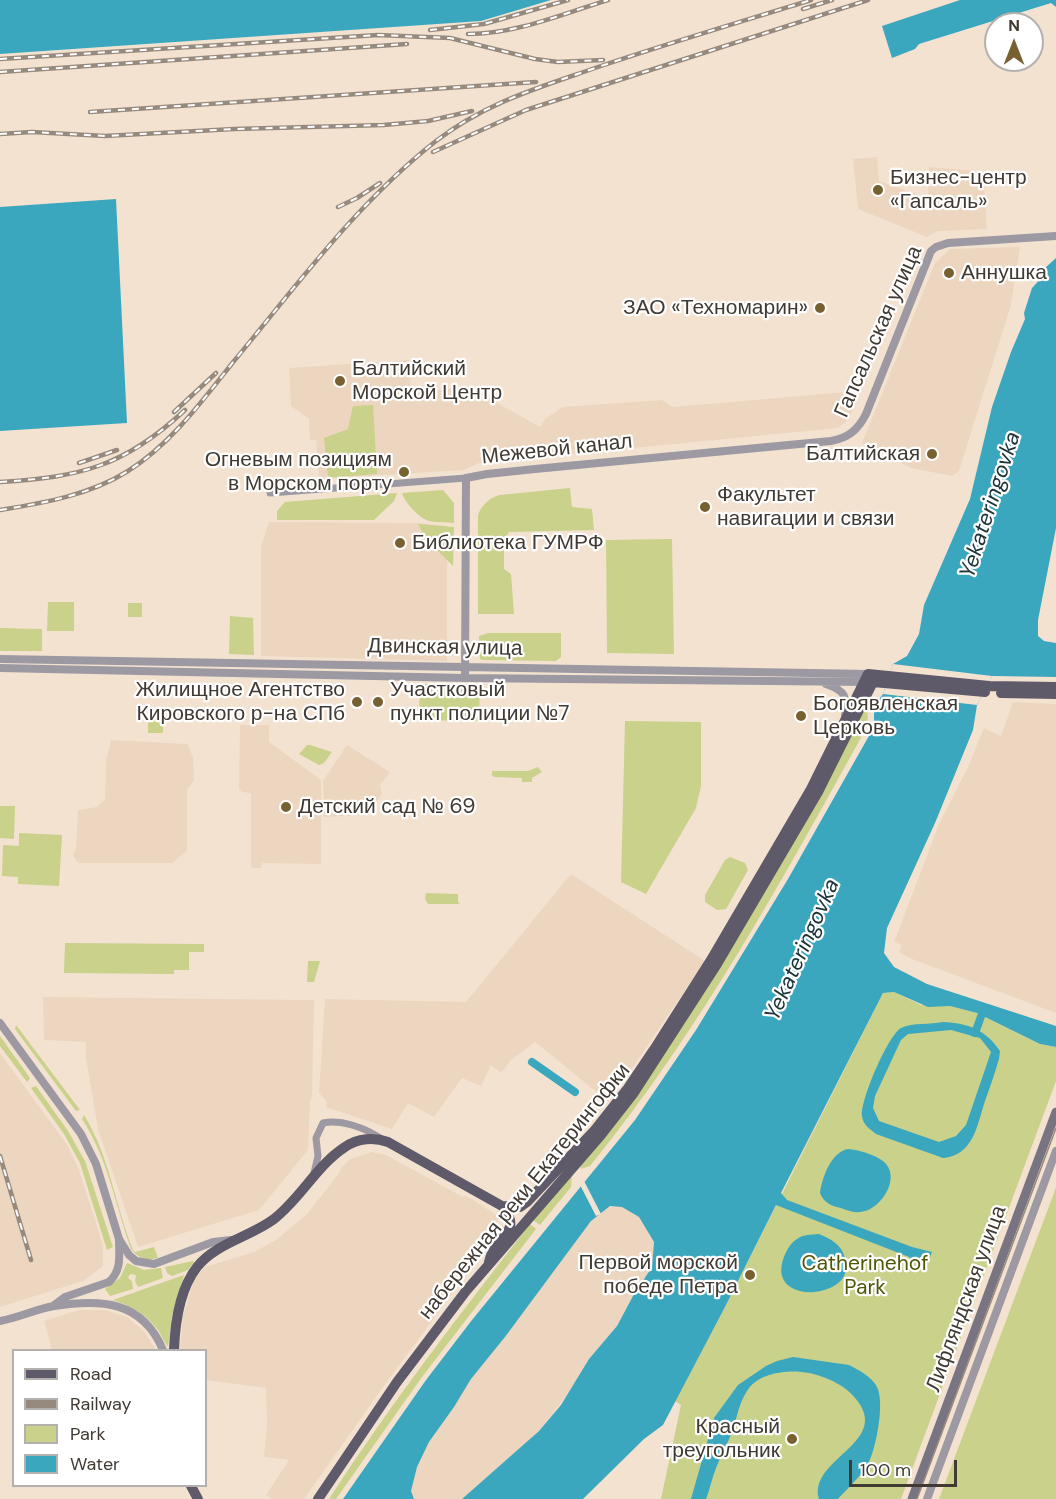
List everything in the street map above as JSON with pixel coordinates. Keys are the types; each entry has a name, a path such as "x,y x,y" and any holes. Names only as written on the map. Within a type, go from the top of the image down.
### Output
{"main road":[{"name":"Двинская улица","path":"868,679 987,689"},
{"name":"набережная реки Екатерингофки","path":"502,1206 520,1207 527,1202 600,1124 628,1088 711,960 811,789 868,679"},
{"name":"набережная реки Екатерингофки","path":"318,1497 398,1382 489,1262 497,1258 612,1121 664,1048 717,964 818,792 868,679"},
{"path":"987,689 1056,687"},
{"path":"987,689 1056,694"},
{"name":"Лифляндская улица","path":"912,1499 1056,1112"},
{"path":"174,1349 182,1299 192,1275 208,1257 274,1218 291,1203 333,1156 346,1146 369,1139 382,1140 502,1206 510,1217 511,1225 491,1253 489,1262"}],"street":[{"name":"Гапсальская улица","path":"848,436 857,428 866,414 931,250 948,243 1054,236"},
{"name":"Межевой канал","path":"270,494 466,478 496,473 831,441 848,436"},
{"path":"465,678 466,478"},
{"name":"Двинская улица","path":"0,659 868,679"},
{"name":"Двинская улица","path":"0,668 465,678 818,681 868,679"},
{"path":"818,681 839,689 843,693 846,700 845,721"},
{"path":"0,1023 81,1134 99,1172 119,1239 129,1255 136,1261 153,1264 213,1242 235,1239"},
{"path":"313,1178 318,1156 316,1138 323,1123 340,1124 369,1131 382,1140"},
{"name":"Лифляндская улица","path":"927,1499 1056,1150"},
{"path":"53,1306 64,1297 109,1282 115,1276 119,1266 119,1239"},
{"path":"0,1321 53,1306 86,1302 120,1307 146,1323 162,1349"}],"shaded area":[{"path":"877,157 879,181 928,198 929,167 979,171 979,184 984,183 987,229 938,231 927,237 858,209 853,159"},
{"path":"1020,247 1011,305 959,471 952,476 911,468 862,443 935,263 950,249"},
{"path":"409,360 411,391 490,387 485,396 540,427 546,418 563,407 662,400 673,407 858,391 858,398 849,419 838,428 479,463 464,470 319,479 316,440 310,440 309,419 291,406 289,368"},
{"path":"269,522 418,523 447,526 447,661 261,656 261,547"},
{"path":"1013,702 1056,704 1056,1013 912,959 899,952 902,945 894,942 939,824 968,767 984,728 1001,736"},
{"name":"Детский сад № 69","path":"240,725 269,725 269,742 321,780 321,864 262,863 261,868 251,868 251,793 242,792 239,789"},
{"path":"111,740 187,744 193,757 194,781 187,789 187,851 172,863 78,863 73,856 76,848 78,810 97,807 105,799 106,760"},
{"path":"347,745 390,772 380,785 382,794 367,815 324,817 323,781"},
{"path":"571,874 705,961 609,1102 535,1042 511,1060 501,1073 491,1065 481,1086 462,1078 434,1117 408,1103 392,1129 326,1107 327,1102 319,1093 325,999 466,1002"},
{"path":"43,997 314,1000 312,1096 308,1150 259,1210 138,1247 98,1129 86,1058 86,1042 44,1040"},
{"path":"0,1053 68,1146 79,1170 103,1245 103,1266 83,1281 0,1307"},
{"path":"372,1152 386,1155 463,1197 472,1199 498,1216 498,1223 474,1264 304,1499 272,1499 266,1495 289,1460 264,1457 267,1424 266,1388 207,1380 207,1349 180,1349 183,1316 194,1280 205,1267 254,1252 276,1240 307,1214 350,1159"},
{"path":"610,1206 622,1207 639,1217 654,1242 652,1267 617,1326 589,1359 573,1387 539,1431 462,1499 414,1499 411,1491 417,1467 429,1442 471,1379 591,1221"},
{"path":"79,1310 105,1310 127,1317 144,1331 155,1349 52,1349 44,1321"}],"green space":[{"path":"373,405 377,474 328,478 324,438 348,429 353,406"},
{"path":"570,488 572,507 592,509 594,530 509,532 504,541 504,569 511,574 514,614 478,614 478,515 481,508 486,502 500,495"},
{"path":"443,490 454,503 454,523 425,519 409,505 402,493"},
{"path":"397,493 394,501 374,520 277,520 277,511 285,502"},
{"path":"418,524 454,527 453,566 426,539"},
{"path":"672,539 674,654 607,653 606,540"},
{"path":"48,602 74,602 74,631 47,631"},
{"path":"128,603 142,603 142,617 128,617"},
{"path":"230,616 253,618 254,655 229,654"},
{"path":"0,628 42,629 42,651 0,651"},
{"path":"488,633 561,633 561,657 556,661 482,660 480,659 479,636"},
{"path":"420,684 480,684 479,721 419,720"},
{"path":"867,703 868,725 739,952 668,1062 630,1115 590,1166 581,1169 580,1165"},
{"path":"148,717 163,717 163,733 148,733"},
{"path":"625,721 701,722 701,786 696,808 646,894 621,882"},
{"path":"307,745 332,752 324,763 319,765 299,754"},
{"path":"538,767 542,772 532,778 532,782 522,782 522,778 492,775 492,771 528,771"},
{"path":"0,806 15,806 14,839 0,838"},
{"path":"19,833 62,835 59,886 18,884 18,877 2,876 3,845 19,846"},
{"path":"730,857 745,863 748,870 726,909 717,910 705,902 705,895 725,860"},
{"path":"426,893 458,894 460,904 428,904 425,899"},
{"path":"65,943 204,944 204,952 189,952 189,970 174,970 174,974 64,973"},
{"path":"308,961 320,961 314,982 307,982"},
{"name":"Catherinehof Park","path":"894,992 921,1005 950,1006 977,1013 1040,1044 1056,1047 1056,1081 901,1499 661,1499 681,1405 675,1401 725,1307 883,993"},
{"path":"16,1025 80,1110 76,1111 15,1029"},
{"path":"0,1036 30,1078 27,1082 0,1046"},
{"path":"36,1086 68,1131 85,1161 113,1247 107,1250 80,1163 64,1134 31,1088"},
{"path":"84,1115 100,1147 133,1250 135,1252 154,1247 158,1258 143,1258 136,1255 131,1249 105,1166 82,1119"},
{"path":"572,1174 571,1187 540,1225 533,1220"},
{"path":"1056,1187 1056,1499 939,1499 1054,1193"},
{"path":"530,1224 536,1229 422,1377 336,1499 329,1499 401,1394"},
{"path":"193,1261 188,1270 172,1276 167,1273 165,1267"},
{"path":"127,1263 144,1270 161,1268 163,1278 138,1287 135,1281 136,1275 130,1274 128,1278 132,1281 133,1289 110,1296 105,1289 120,1278"},
{"path":"184,1275 172,1316 168,1347 158,1330 144,1315 113,1300"}],"water":[{"path":"0,0 551,0 481,21 0,54"},
{"path":"960,0 1056,0 1056,7 1051,3 1022,12 984,12 984,24 919,44 915,49 892,58 882,26"},
{"path":"116,199 127,423 0,431 0,207"},
{"name":"Yekateringovka","path":"1056,258 1056,528 1038,620 1038,636 1044,641 1056,643 1056,677 992,676 977,705 973,730 935,823 887,928 884,953 894,967 927,984 1056,1026 1056,1047 1040,1044 977,1013 950,1006 928,1007 894,992 883,993 781,1193 787,1200 912,1247 932,1252 926,1267 909,1257 776,1205 663,1425 644,1439 583,1499 462,1499 539,1431 561,1405 589,1359 617,1326 652,1267 654,1242 639,1217 622,1207 610,1206 591,1221 471,1379 429,1442 417,1467 411,1491 414,1499 343,1499 426,1380 472,1320 635,1120 696,1030 788,879 874,727 874,706 883,694 893,664 907,656 919,634 924,605 970,499 992,407 1025,319 1024,313 1032,288 1044,275 1045,268"},
{"path":"943,1022 976,1029 989,1038 1000,1051 996,1070 973,1137 962,1151 943,1158 876,1134 865,1124 862,1116 870,1083 882,1055 896,1033 906,1026","holes":["951,1030 980,1038 991,1052 966,1125 956,1136 939,1142 879,1121 873,1108 875,1096 901,1040 908,1034"]},
{"path":"848,1149 861,1151 883,1161 889,1168 891,1176 890,1184 881,1200 867,1210 859,1212 834,1206 826,1202 820,1193 825,1173 832,1160"},
{"path":"819,1234 832,1240 841,1249 845,1258 846,1270 841,1280 821,1291 797,1290 787,1285 781,1271 790,1246 799,1237"},
{"path":"793,1357 849,1365 875,1383 879,1394 880,1414 871,1457 865,1469 838,1499 819,1499 819,1485 825,1473 856,1441 863,1430 865,1417 859,1403 837,1383 809,1373 794,1371 777,1373 761,1378 749,1388 741,1403 706,1499 691,1499 714,1418 738,1385 766,1366"}],"pier":[{"path":"893,664 992,676 977,705 883,694"},
{"path":"583,1179 601,1214 596,1216 579,1183"}],"waterway":[{"path":"970,1031 975,1033 983,1011"},
{"path":"532,1062 575,1092"}],"tram line":[{"path":"917,1499 1056,1128"}],"railway":[{"path":"430,30 484,24 568,0"},
{"path":"468,34 521,27 608,0"},
{"path":"0,510 50,501 82,492 113,479 144,460 172,435 198,406 354,217 408,165 455,127 494,106 534,89 811,0"},
{"path":"803,9 832,0"},
{"path":"433,152 526,110 868,0"},
{"path":"0,59 378,35 450,38 535,59 558,62 603,60"},
{"path":"0,72 407,44"},
{"path":"90,112 536,82"},
{"path":"0,134 32,132 105,136 234,129 384,125 428,121 472,111"},
{"path":"338,207 380,183"},
{"path":"174,412 216,373"},
{"path":"0,482 54,477 100,466 142,445 185,410"},
{"path":"79,463 117,450"},
{"path":"0,1156 31,1260"}],"place":[{"name":"Бизнес-центр «Гапсаль»","path":"878,190"},
{"name":"Аннушка","path":"949,273"},
{"name":"ЗАО «Техномарин»","path":"820,308"},
{"name":"Балтийский Морской Центр","path":"340,381"},
{"name":"Балтийская","path":"932,454"},
{"name":"Огневым позициям в Морском порту","path":"404,472"},
{"name":"Факультет навигации и связи","path":"705,507"},
{"name":"Библиотека ГУМРФ","path":"400,543"},
{"name":"Жилищное Агентство Кировского р-на СПб","path":"357,702"},
{"name":"Участковый пункт полиции №7","path":"378,702"},
{"name":"Богоявленская Церковь","path":"801,716"},
{"name":"Детский сад № 69","path":"286,807"},
{"name":"Первой морской победе Петра","path":"750,1275"},
{"name":"Красный треугольник","path":"792,1439"}]}
